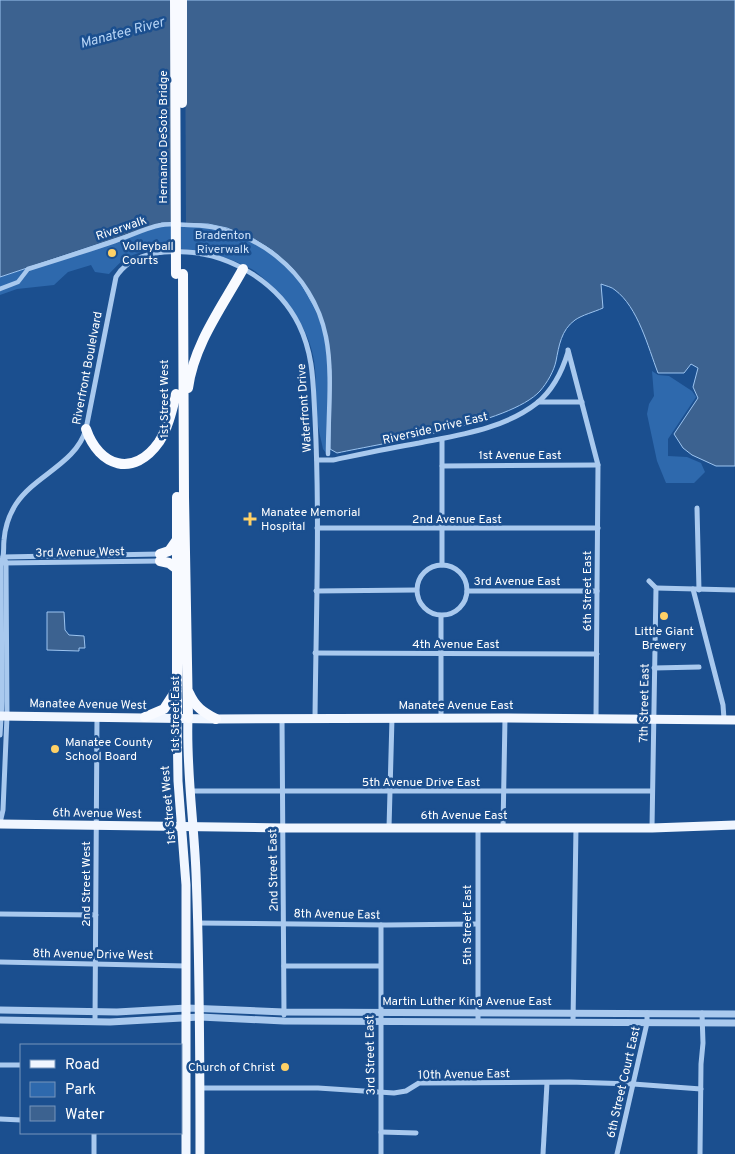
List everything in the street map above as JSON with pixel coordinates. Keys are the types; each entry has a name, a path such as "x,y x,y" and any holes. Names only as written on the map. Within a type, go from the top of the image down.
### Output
{"highway":[{"name":"Hernando DeSoto Bridge","path":"175,0 179,274"},
{"name":"Hernando DeSoto Bridge","path":"179,274 182,0"},
{"path":"183,418 191,371 196,356 206,334 243,269"},
{"name":"1st Street West","path":"177,718 176,394 179,274"},
{"name":"1st Street East","path":"179,274 188,718"},
{"path":"86,429 90,441 103,457 123,464 138,460 150,452 162,436 176,394"},
{"path":"177,540 169,551 160,558 177,569"},
{"path":"145,717 164,709 176,688"},
{"path":"188,690 196,706 216,719"}],"main road":[{"name":"Manatee Avenue West","path":"3,716 177,718"},
{"name":"Manatee Avenue East","path":"177,718 596,718 735,720"},
{"name":"1st Street West","path":"177,718 178,781 186,877 187,1017 184,1069 186,1154"},
{"name":"1st Street East","path":"188,718 190,791 196,866 200,1012 200,1154"},
{"name":"6th Avenue West","path":"0,824 193,828"},
{"name":"6th Avenue East","path":"193,828 652,828 735,825"}],"street":[{"name":"Riverwalk","path":"0,289 18,282 28,270 163,224 207,225 224,228 246,236 270,251 289,267 310,294 320,315 326,337 329,360 328,454"},
{"name":"Waterfront Drive","path":"111,295 116,277 124,266 136,258 181,251 198,253 224,260 260,279 281,298 293,314 304,336 313,370 317,460"},
{"name":"Riverfront Boulelvard","path":"3,716 2,561 6,530 11,512 22,496 34,483 64,461 83,438 111,295"},
{"name":"6th Street East","path":"538,402 559,377 568,350 598,465 596,718"},
{"name":"Riverside Drive East","path":"317,460 333,460 442,438 492,425 517,415 538,402"},
{"path":"538,402 582,402"},
{"path":"441,718 441,616 432,614 424,608 418,599 416,590 424,572 431,567 442,565 442,438"},
{"path":"315,718 317,460"},
{"name":"1st Avenue East","path":"442,466 598,465"},
{"path":"697,508 696,590 723,705 724,719"},
{"name":"2nd Avenue East","path":"317,528 598,528"},
{"path":"82,556 83,562"},
{"name":"3rd Avenue West","path":"2,561 82,556 160,558"},
{"name":"3rd Avenue West","path":"2,561 83,562 160,558"},
{"name":"3rd Avenue East","path":"441,616 452,614 459,609 466,598 467,591 465,581 460,573 454,568 442,565"},
{"path":"649,581 656,588 735,590"},
{"name":"7th Street East","path":"652,828 656,588"},
{"path":"316,591 416,590"},
{"name":"3rd Avenue East","path":"467,591 597,591"},
{"name":"4th Avenue East","path":"315,653 597,654"},
{"path":"654,668 699,667"},
{"path":"0,735 3,716"},
{"path":"0,824 2,810 3,716"},
{"name":"2nd Street West","path":"95,1021 97,717"},
{"name":"2nd Street East","path":"282,718 284,1021"},
{"path":"389,828 392,718"},
{"path":"503,828 505,718"},
{"name":"5th Avenue Drive East","path":"190,791 652,792"},
{"name":"5th Street East","path":"478,828 478,1022"},
{"path":"574,1022 576,828"},
{"path":"0,914 96,915"},
{"name":"8th Avenue East","path":"197,922 381,925 477,924"},
{"name":"3rd Street East","path":"381,925 379,1022 381,1154"},
{"name":"8th Avenue Drive West","path":"0,962 186,966"},
{"path":"284,966 380,966"},
{"path":"0,1010 95,1012 187,1008 200,1012"},
{"path":"0,1020 95,1021 187,1017 200,1012"},
{"name":"Martin Luther King Avenue East","path":"200,1012 735,1014"},
{"name":"Martin Luther King Avenue East","path":"200,1012 284,1021 735,1023"},
{"name":"6th Street Court East","path":"617,1154 647,1022 647,1013"},
{"path":"700,1154 702,1014"},
{"path":"0,1065 20,1065"},
{"name":"10th Avenue East","path":"200,1088 318,1088 402,1092 419,1083 547,1083 633,1084 701,1089"},
{"path":"543,1154 547,1083"},
{"path":"0,1119 20,1120"},
{"path":"380,1132 416,1133"},
{"path":"94,1134 94,1154"}],"green space":[{"name":"Bradenton Riverwalk","path":"162,223 208,224 244,234 273,251 291,267 306,286 329,345 326,453 323,449 318,426 315,367 306,334 285,300 250,268 218,255 174,248 159,249 129,257 109,274 95,272 91,265 68,272 54,285 17,289 0,295 0,277"},
{"path":"652,371 658,375 669,376 692,391 696,397 668,439 668,456 687,457 701,463 705,472 694,483 666,483 657,461 647,414 649,404 654,396"}],"water":[{"name":"Manatee River","path":"0,0 735,0 735,466 716,466 692,455 683,448 674,434 698,398 693,387 698,368 691,364 684,373 658,373 641,328 630,306 614,289 601,284 603,308 578,318 570,324 561,339 550,377 540,391 525,403 502,413 444,431 337,453 330,449 331,371 324,324 293,269 273,251 254,239 227,228 208,224 162,223 0,277"},
{"path":"47,612 64,612 65,630 69,635 84,636 85,648 79,648 79,651 47,650"}],"pier":[{"path":"185,0 186,226 172,226"}],"place":[{"name":"Volleyball Courts","path":"112,253"},
{"name":"Manatee Memorial Hospital","path":"250,519"},
{"name":"Little Giant Brewery","path":"664,616"},
{"name":"Manatee County School Board","path":"55,749"},
{"name":"Church of Christ","path":"285,1067"}]}
